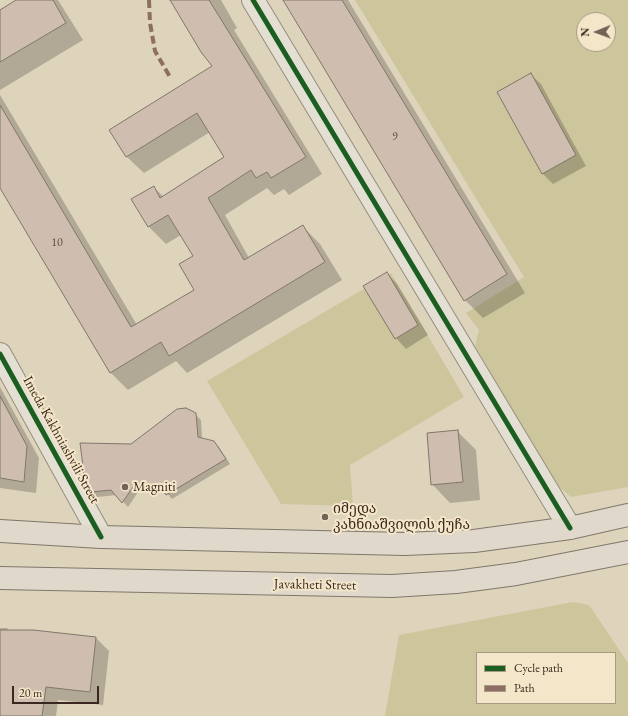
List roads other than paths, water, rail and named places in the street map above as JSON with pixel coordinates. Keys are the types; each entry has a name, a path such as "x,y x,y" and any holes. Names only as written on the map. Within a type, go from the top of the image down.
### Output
{"main road":[{"path":"0,531 101,537 405,544 474,541 570,528 628,515"},
{"name":"Javakheti Street","path":"0,578 392,586 456,582 508,575 628,552"}],"street":[{"path":"253,0 570,528"},
{"name":"Imeda Kakhniashvili Street","path":"0,354 101,537"}],"place":[{"name":"Magniti","path":"125,487"},
{"name":"იმედა კახნიაშვილის ქუჩა","path":"325,517"}]}
